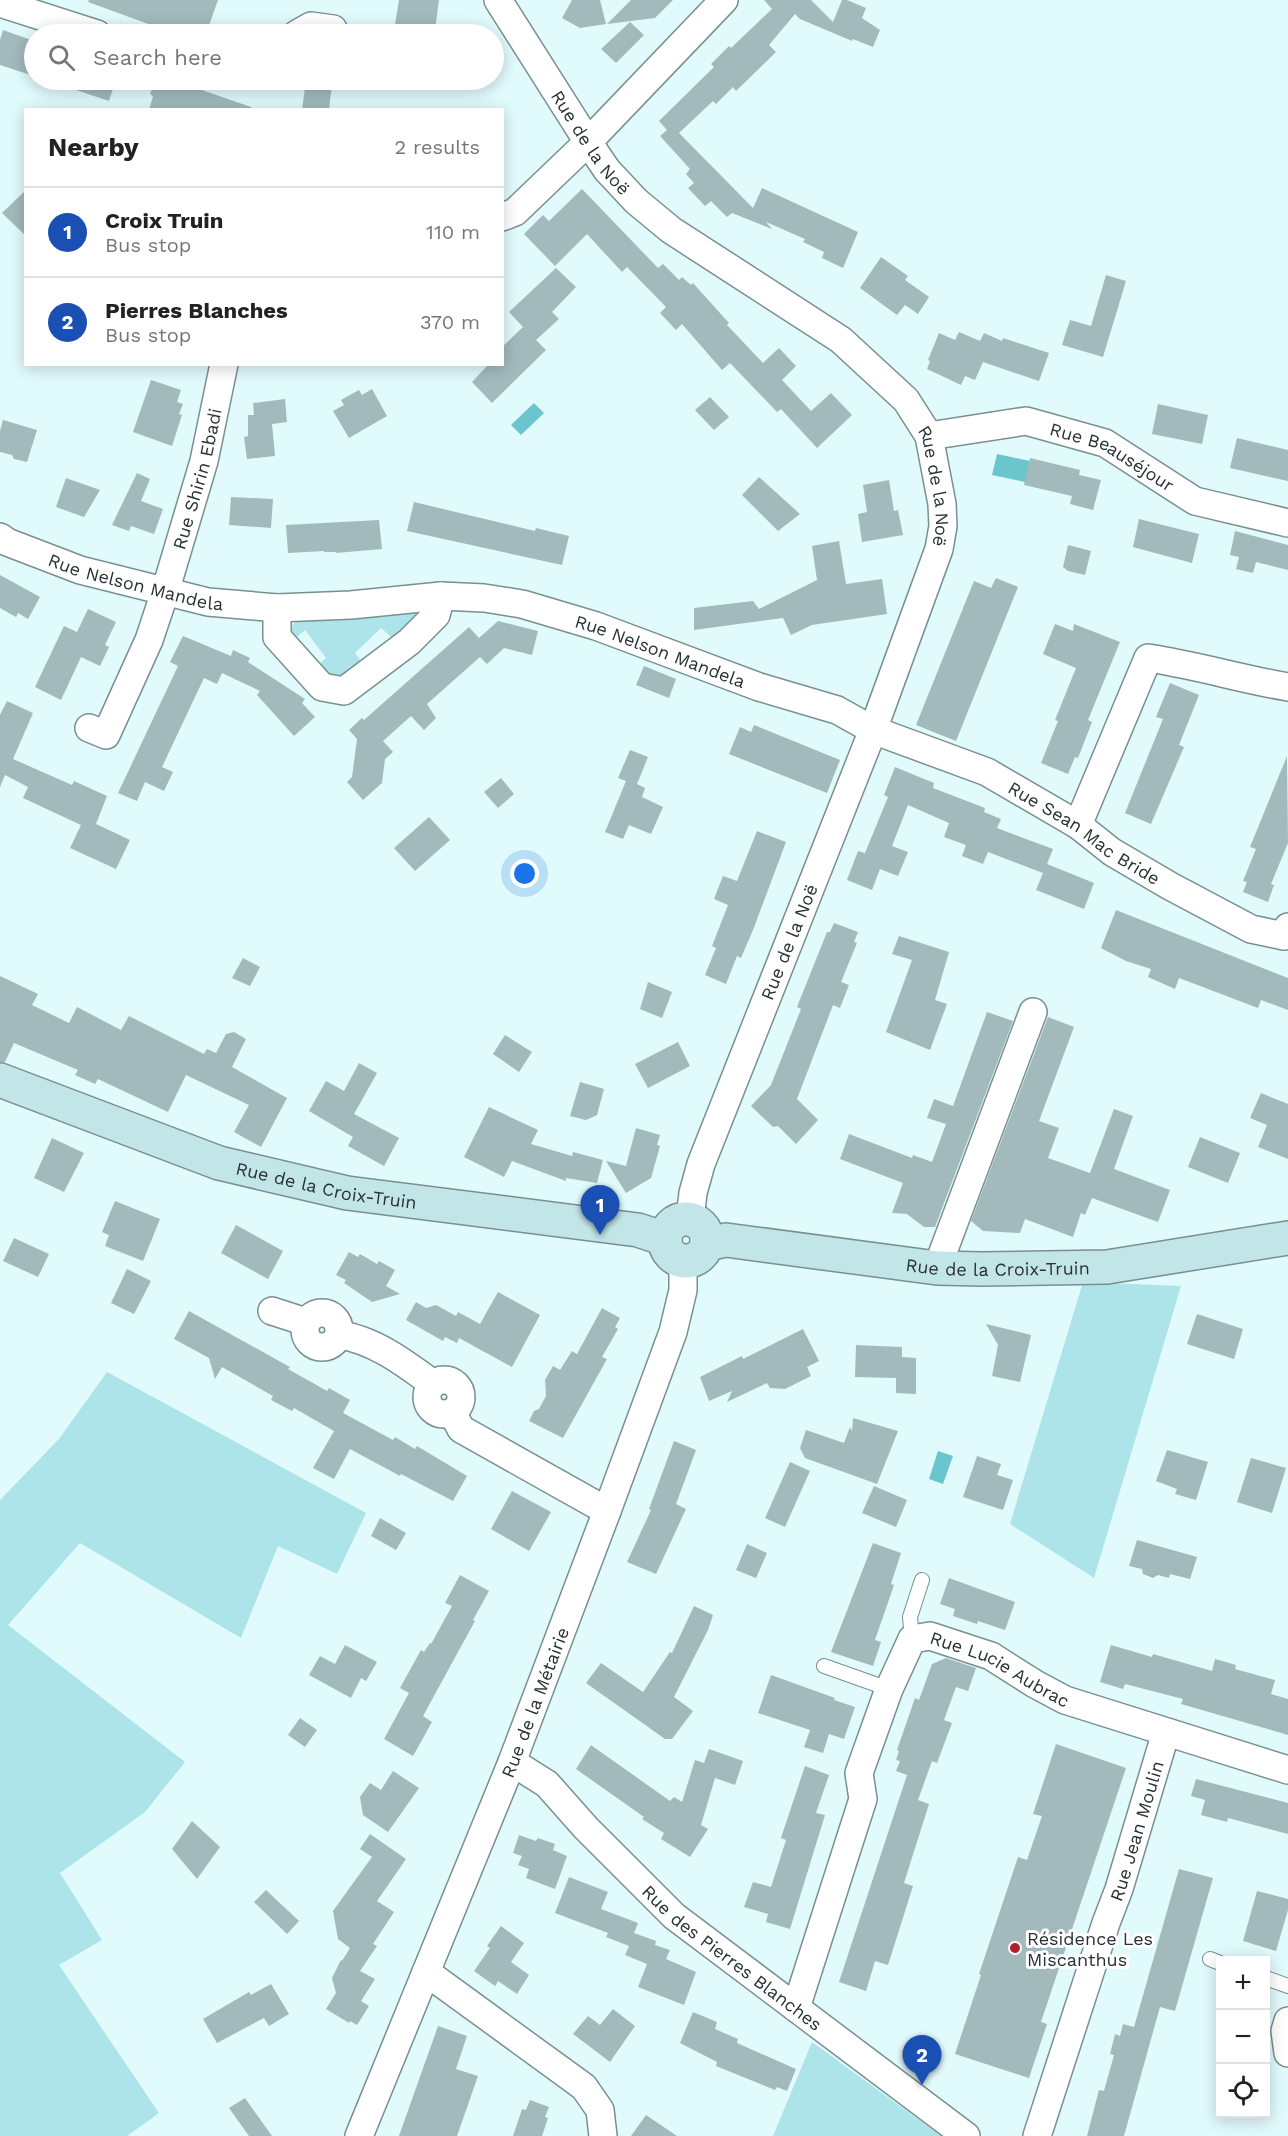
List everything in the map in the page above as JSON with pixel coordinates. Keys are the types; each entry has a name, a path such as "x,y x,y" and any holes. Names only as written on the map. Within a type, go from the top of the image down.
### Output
{"main road":[{"name":"Rue de la Croix-Truin","path":"0,1080 219,1163 347,1193 638,1230 686,1241 726,1240 938,1268 1107,1267 1288,1238"}],"street":[{"name":"Rue de la Noë","path":"498,0 607,170 636,201 671,230 841,340 906,400 929,436 942,504 943,526 939,549 873,730 701,1164 693,1193 686,1241"},
{"path":"504,216 515,212 588,142 724,0"},
{"path":"0,3 66,24"},
{"name":"Rue Shirin Ebadi","path":"88,728 106,735 149,640 204,461 224,366"},
{"name":"Rue Beauséjour","path":"929,436 1026,421 1105,442 1195,501 1288,523"},
{"name":"Rue Nelson Mandela","path":"0,537 7,542 80,570 208,602 277,608 351,605 441,596 484,597 522,604 596,626 759,687 837,710 873,730"},
{"path":"277,608 277,637 322,687 344,691 409,642 430,622 436,615 441,596"},
{"path":"1078,825 1148,658 1179,662 1288,687"},
{"name":"Rue Sean Mac Bride","path":"873,730 987,772 1078,825 1122,858 1251,929 1284,936 1288,927"},
{"path":"938,1268 1033,1012"},
{"name":"Rue de la Métairie","path":"359,2136 512,1762 673,1332 683,1290 686,1241"},
{"path":"272,1311 306,1322 307,1339 316,1346 333,1344 339,1335 356,1337 411,1368 433,1384 427,1393 431,1409 441,1414 452,1412 461,1430 607,1511"},
{"name":"Rue Lucie Aubrac","path":"796,2007 863,1799 859,1773 889,1689 912,1638 930,1636 991,1656 1065,1700 1288,1770"},
{"name":"Rue Jean Moulin","path":"1037,2136 1119,1889 1166,1732"},
{"name":"Rue des Pierres Blanches","path":"512,1762 547,1784 586,1828 674,1916 966,2136"},
{"path":"426,1972 584,2087 600,2110 603,2136"},
{"path":"1288,2021 1285,2031 1288,2053"}],"lane":[{"path":"912,1638 910,1617 922,1580"},
{"path":"824,1666 889,1689"},
{"path":"1270,1979 1288,1986"}],"shaded area":[{"path":"534,403 544,413 521,435 511,425"},
{"path":"997,454 1030,461 1025,482 992,475"},
{"path":"415,609 419,613 418,619 395,640 381,628 355,653 365,666 342,680 323,676 315,668 326,658 305,630 291,642 288,633 294,623 304,618"},
{"path":"1083,1282 1181,1286 1094,1578 1010,1524"},
{"path":"107,1372 366,1513 337,1574 278,1546 241,1638 80,1543 8,1625 185,1762 145,1812 60,1873 102,1940 59,1965 159,2113 127,2136 0,2136 0,1500 59,1439"},
{"path":"938,1451 953,1456 943,1484 929,1479"},
{"path":"812,2042 941,2136 773,2136"}],"building":[{"path":"89,0 218,0 210,24 148,24 88,2"},
{"path":"399,0 439,0 436,24 395,24"},
{"path":"572,0 600,0 606,24 580,28 562,18"},
{"path":"631,0 673,0 655,18 607,24"},
{"path":"764,0 811,0 833,22 842,0 847,0 866,8 862,18 880,30 873,47 853,39 852,41 800,19 795,14 769,45 776,52 736,91 733,87 716,104 713,101 679,133 753,208 762,188 858,232 843,268 822,258 824,252 803,242 805,239 766,222 772,229 732,213 727,217 711,201 705,206 688,188 694,183 686,174 690,169 660,136 667,130 659,121 714,67 711,64 729,46 731,48 772,9"},
{"path":"630,22 644,35 616,63 601,49"},
{"path":"3,30 24,37 24,73 0,65 0,40"},
{"path":"76,90 113,90 109,101"},
{"path":"151,90 202,90 251,108 150,108 153,96 150,94"},
{"path":"305,90 331,90 329,108 302,108"},
{"path":"582,189 658,268 663,264 679,280 682,277 691,285 693,283 729,323 727,325 763,363 779,348 796,366 782,380 811,411 831,393 852,415 817,448 781,409 777,412 730,363 722,370 682,324 676,330 660,313 666,307 627,267 622,272 587,234 555,266 524,234 543,215 549,221"},
{"path":"24,192 24,234 2,213"},
{"path":"881,257 908,276 905,280 929,297 918,314 905,305 897,315 860,288"},
{"path":"556,268 576,287 552,312 559,319 536,340 546,350 492,403 472,382 487,366 504,366 504,345 523,327 509,312"},
{"path":"1106,275 1126,281 1103,357 1062,345 1070,320 1091,326"},
{"path":"959,332 980,341 984,333 1002,341 1003,338 1049,353 1039,381 983,362 975,380 965,376 961,385 927,369 930,361 928,360 939,333 955,340"},
{"path":"151,380 181,390 177,402 183,404 179,414 182,415 172,446 133,432"},
{"path":"372,389 387,416 349,438 333,411 344,405 341,400 359,390 362,395"},
{"path":"710,397 729,417 714,430 695,410"},
{"path":"285,399 287,422 272,424 275,456 247,459 244,437 248,436 248,415 254,415 253,403"},
{"path":"1158,404 1208,415 1202,444 1152,434"},
{"path":"3,420 37,430 27,462 0,452 0,431"},
{"path":"1237,438 1288,450 1288,481 1230,468"},
{"path":"1030,458 1080,470 1079,475 1101,480 1093,510 1070,504 1072,496 1024,485"},
{"path":"137,473 150,479 141,501 163,509 154,534 131,526 129,531 112,525"},
{"path":"759,477 800,514 778,531 742,495"},
{"path":"66,478 100,490 84,517 56,507"},
{"path":"889,480 894,511 898,510 903,535 862,542 858,514 867,512 863,485"},
{"path":"231,497 273,499 271,528 229,525"},
{"path":"414,502 535,531 536,528 569,536 562,565 407,531"},
{"path":"1139,519 1199,534 1192,563 1133,547"},
{"path":"379,520 382,549 336,553 324,551 288,553 286,525"},
{"path":"1235,531 1288,545 1288,570 1256,562 1253,573 1236,569 1239,557 1230,555"},
{"path":"839,541 846,584 882,579 887,614 812,625 791,635 783,618 694,630 694,608 753,601 759,609 817,580 812,546"},
{"path":"1068,545 1091,551 1085,575 1068,571 1063,567"},
{"path":"0,575 40,597 28,619 18,613 16,617 0,608"},
{"path":"996,578 1018,587 956,741 916,725 974,581 991,588"},
{"path":"88,609 116,622 105,645 109,647 100,666 81,657 61,700 35,687 64,626 77,632"},
{"path":"498,621 538,631 532,655 504,648 487,664 480,657 427,704 436,718 424,730 411,716 383,741 393,752 385,759 382,783 363,800 347,782 352,777 357,739 349,730 362,718 364,720 469,627 479,638"},
{"path":"1055,624 1073,631 1074,624 1120,642 1088,720 1092,722 1078,758 1075,757 1068,774 1041,763 1076,668 1043,654"},
{"path":"183,636 231,656 233,650 250,658 248,662 305,699 302,703 315,717 294,736 257,695 260,691 222,673 217,684 204,678 162,767 173,772 164,791 145,782 137,801 118,793 178,666 170,662"},
{"path":"644,666 676,679 669,698 636,685"},
{"path":"1170,683 1199,695 1179,745 1184,747 1151,824 1125,813 1163,719 1156,717"},
{"path":"7,701 33,713 13,759 72,785 74,781 107,796 96,824 130,840 116,869 70,848 81,825 23,798 28,787 5,775 0,787 0,715"},
{"path":"754,725 840,760 827,793 729,754 740,727 751,732"},
{"path":"630,750 648,757 637,784 645,788 642,797 663,807 651,834 629,825 623,839 605,832 626,781 618,778"},
{"path":"1287,756 1288,843 1271,884 1274,885 1268,902 1243,892 1247,882 1243,881 1256,849 1250,847"},
{"path":"895,767 934,783 933,788 985,808 984,812 1001,819 997,828 1053,849 1047,864 1094,883 1084,909 1036,890 1043,873 988,852 983,864 962,856 966,845 944,837 949,823 908,805 892,846 908,852 898,876 880,869 872,890 847,880 858,851 865,853 888,797 884,795"},
{"path":"501,778 514,794 498,808 484,792"},
{"path":"429,817 450,840 415,871 394,848"},
{"path":"757,831 786,842 753,930 741,958 737,956 726,984 705,975 716,948 712,946 728,905 714,899 723,876 737,881"},
{"path":"1116,910 1288,978 1288,1010 1261,1000 1258,1008 1179,978 1175,989 1148,977 1151,969 1126,961 1101,948"},
{"path":"834,923 858,932 854,942 857,943 841,982 849,985 840,1008 833,1005 797,1099 818,1120 796,1144 778,1126 773,1127 751,1106 771,1085 801,1009 797,1007 827,932 830,932"},
{"path":"899,936 949,952 935,1000 947,1004 930,1050 886,1032 912,960 892,954"},
{"path":"243,958 260,967 250,986 232,978"},
{"path":"0,976 38,994 32,1005 69,1023 77,1007 121,1030 129,1016 204,1054 207,1049 216,1053 226,1034 234,1032 246,1039 232,1067 287,1098 261,1147 234,1132 249,1105 186,1075 168,1112 98,1079 95,1084 75,1075 78,1070 14,1043 5,1062 0,1062"},
{"path":"648,982 672,992 662,1018 640,1009"},
{"path":"987,1012 1013,1021 935,1227 924,1227 907,1214 892,1213 903,1183 840,1159 849,1134 912,1158 913,1155 932,1162 946,1124 927,1118 934,1099 953,1106"},
{"path":"1048,1017 1074,1027 1039,1121 1059,1128 1048,1158 1090,1173 1114,1109 1133,1116 1114,1169 1170,1190 1158,1222 1092,1198 1085,1215 1081,1213 1073,1237 1025,1219 1020,1233 983,1231 971,1221"},
{"path":"505,1035 532,1052 519,1072 493,1054"},
{"path":"678,1042 690,1066 648,1088 635,1064"},
{"path":"359,1063 377,1073 354,1114 399,1138 384,1166 348,1146 353,1137 309,1111 326,1081 344,1091"},
{"path":"580,1082 604,1089 597,1115 586,1120 570,1116"},
{"path":"1261,1093 1288,1104 1288,1159 1258,1147 1267,1125 1250,1118"},
{"path":"489,1107 538,1130 531,1144 572,1156 573,1152 603,1160 597,1183 566,1178 566,1181 512,1161 504,1177 464,1157"},
{"path":"636,1128 660,1135 657,1145 660,1146 651,1178 626,1193 606,1161 626,1166"},
{"path":"1200,1137 1240,1153 1228,1183 1188,1167"},
{"path":"52,1138 84,1153 64,1192 34,1178"},
{"path":"115,1201 160,1219 143,1261 105,1246 109,1235 102,1232"},
{"path":"236,1225 283,1251 268,1279 221,1253"},
{"path":"14,1238 49,1254 38,1277 3,1261"},
{"path":"349,1252 358,1257 360,1254 377,1264 379,1261 395,1270 386,1286 400,1294 372,1302 344,1283 346,1280 336,1275"},
{"path":"127,1269 151,1281 134,1314 111,1303"},
{"path":"498,1292 540,1315 512,1367 459,1338 457,1343 445,1337 443,1341 406,1320 416,1302 426,1308 436,1305 456,1316 458,1312 480,1324"},
{"path":"602,1308 620,1318 615,1327 618,1329 602,1357 607,1359 563,1438 529,1421 546,1396 545,1380 553,1366 560,1370 572,1351 577,1354"},
{"path":"189,1311 290,1367 288,1369 327,1391 329,1388 350,1400 343,1413 393,1440 395,1437 415,1449 417,1446 467,1476 453,1501 350,1449 334,1479 313,1468 334,1431 294,1408 292,1411 271,1400 273,1396 222,1367 215,1379 209,1358 174,1339"},
{"path":"1197,1314 1243,1329 1234,1359 1187,1344"},
{"path":"986,1324 1031,1335 1020,1382 992,1376 998,1345"},
{"path":"803,1329 819,1361 807,1367 811,1376 785,1389 770,1388 767,1383 727,1402 732,1391 709,1401 700,1377 742,1356 743,1359"},
{"path":"856,1345 902,1347 902,1357 916,1358 916,1394 896,1393 896,1378 855,1377"},
{"path":"853,1418 898,1431 877,1484 805,1458 800,1448 806,1430 844,1443 850,1427 852,1431"},
{"path":"674,1441 696,1450 676,1504 686,1509 656,1574 627,1562 651,1510 649,1509"},
{"path":"1167,1450 1208,1462 1196,1500 1175,1494 1177,1489 1156,1481"},
{"path":"977,1456 1001,1464 997,1475 1013,1480 1003,1510 963,1497"},
{"path":"1251,1458 1286,1468 1272,1513 1237,1502"},
{"path":"790,1462 810,1471 785,1527 765,1518"},
{"path":"874,1486 907,1500 896,1527 862,1513"},
{"path":"512,1491 551,1512 529,1551 491,1529"},
{"path":"380,1518 406,1533 396,1550 371,1536"},
{"path":"1137,1540 1197,1557 1190,1579 1170,1574 1169,1578 1158,1575 1153,1578 1143,1574 1142,1569 1129,1566"},
{"path":"873,1543 901,1553 891,1584 894,1585 875,1640 881,1642 873,1666 831,1652"},
{"path":"747,1544 767,1553 756,1578 736,1570"},
{"path":"460,1575 489,1591 423,1716 432,1722 413,1756 384,1739 409,1693 400,1688 421,1650 424,1652 431,1644 452,1606 445,1603"},
{"path":"949,1578 1015,1602 1005,1630 953,1616 955,1609 940,1604"},
{"path":"694,1606 713,1615 708,1630 674,1697 693,1711 672,1739 665,1739 586,1683 601,1663 643,1692 670,1652 672,1653"},
{"path":"345,1645 377,1662 366,1681 361,1678 351,1698 309,1675 320,1656 335,1664"},
{"path":"1111,1645 1212,1671 1215,1659 1236,1665 1235,1669 1275,1680 1271,1694 1288,1699 1288,1735 1181,1704 1183,1699 1125,1684 1123,1689 1100,1682"},
{"path":"946,1658 976,1668 968,1691 956,1687 944,1720 952,1723 937,1763 932,1761 918,1800 929,1804 904,1883 913,1886 888,1965 875,1961 866,1991 839,1982 907,1775 896,1771 900,1761 896,1760 899,1751 897,1750 915,1698 919,1700 932,1664"},
{"path":"771,1675 855,1707 844,1739 829,1734 823,1753 804,1747 810,1730 758,1713"},
{"path":"300,1718 317,1730 305,1747 288,1735"},
{"path":"1056,1744 1126,1768 1041,2022 1047,2024 1029,2078 955,2054 1018,1857 1027,1860 1042,1816 1033,1814"},
{"path":"591,1745 670,1801 674,1797 682,1802 695,1760 704,1763 709,1749 743,1761 735,1785 715,1778 701,1825 708,1829 690,1857 661,1839 664,1833 642,1819 644,1817 576,1769"},
{"path":"805,1766 829,1775 816,1813 825,1815 790,1929 766,1922 768,1914 744,1907 753,1882 771,1887 786,1840 781,1838"},
{"path":"393,1771 419,1788 388,1832 363,1815 360,1797 370,1783 381,1790"},
{"path":"1196,1779 1288,1803 1288,1834 1228,1818 1227,1822 1201,1815 1205,1800 1191,1796"},
{"path":"192,1821 220,1847 197,1879 172,1849"},
{"path":"370,1834 406,1859 377,1901 394,1912 373,1944 377,1946 360,1971 375,1979 361,2001 369,2006 357,2025 350,2021 349,2023 326,2009 336,1993 332,1978 350,1948 338,1939 333,1911 372,1857 360,1849"},
{"path":"519,1835 555,1844 553,1850 567,1856 555,1889 526,1878 529,1869 518,1865 522,1856 513,1853"},
{"path":"1179,1869 1213,1878 1175,2011 1160,2007 1124,2136 1087,2136 1099,2090 1104,2091 1114,2055 1110,2054 1115,2034 1120,2036 1123,2024 1134,2027"},
{"path":"569,1877 608,1892 601,1909 638,1923 634,1933 656,1941 655,1945 670,1950 666,1959 696,1972 684,2005 638,1987 647,1964 625,1955 629,1946 606,1937 608,1933 555,1913"},
{"path":"266,1890 299,1921 287,1934 254,1902"},
{"path":"1257,1891 1288,1899 1288,1910 1276,1951 1243,1941"},
{"path":"501,1926 524,1943 511,1962 529,1975 517,1994 498,1981 495,1986 474,1971 490,1948 487,1946"},
{"path":"271,1984 289,2014 269,2026 264,2018 217,2043 203,2019 249,1992 251,1995"},
{"path":"613,2009 635,2026 610,2062 573,2034 588,2016 600,2025"},
{"path":"693,2012 717,2022 715,2029 738,2039 737,2043 796,2069 787,2091 777,2087 775,2090 716,2066 717,2062 680,2043"},
{"path":"438,2026 467,2036 456,2069 478,2076 457,2136 399,2136"},
{"path":"245,2098 272,2136 249,2136 229,2108"},
{"path":"530,2100 549,2107 542,2136 513,2136 522,2109 526,2110"},
{"path":"646,2115 677,2136 631,2136"}],"place":[{"name":"Croix Truin","path":"600,1235"},
{"name":"Résidence Les Miscanthus","path":"1015,1948"},
{"name":"Pierres Blanches","path":"922,2085"}]}
